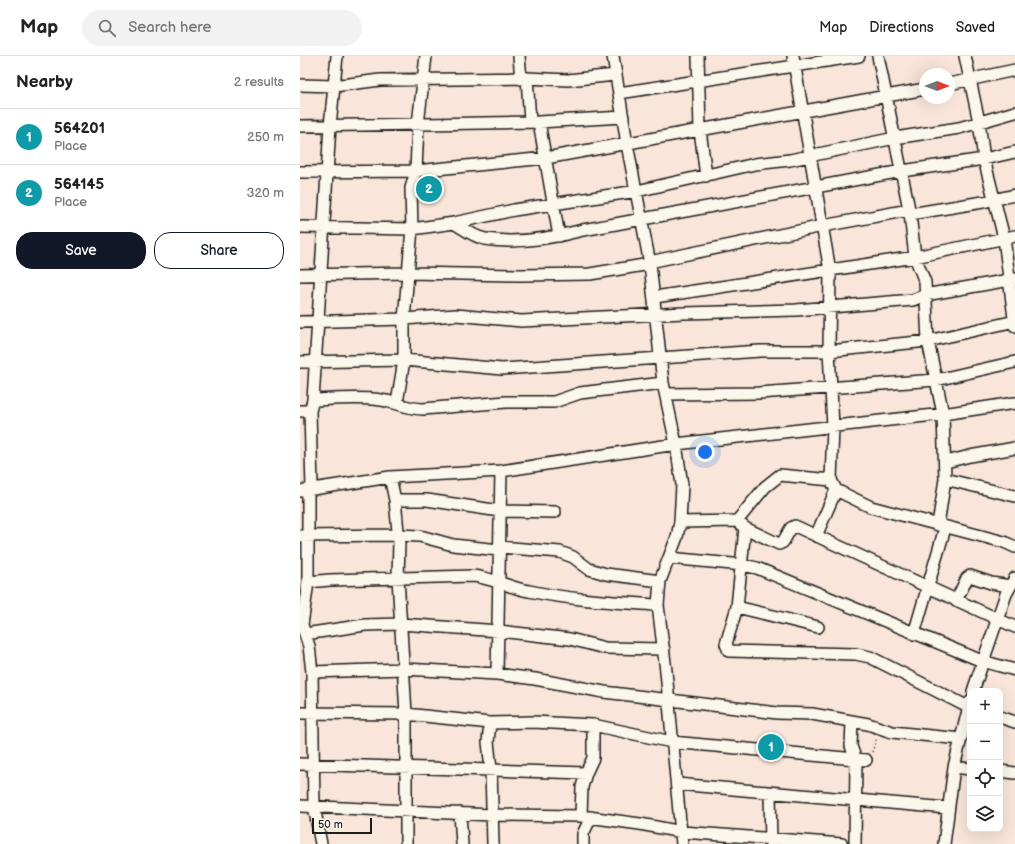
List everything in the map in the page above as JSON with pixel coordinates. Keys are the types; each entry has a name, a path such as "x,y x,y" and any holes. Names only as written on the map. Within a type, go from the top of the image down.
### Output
{"street":[{"path":"321,844 314,806 312,672 309,646 302,628 308,582 304,536 307,490 305,411 313,400 330,126 337,56"},
{"path":"397,403 404,360 404,319 412,229 411,188 416,171 418,124 426,56"},
{"path":"519,56 534,121 546,158 559,236"},
{"path":"613,56 627,144 650,263 665,388 682,485 680,522 677,536 660,581 658,605 664,649 682,844"},
{"path":"698,56 700,80 700,130 706,176"},
{"path":"619,94 700,80 794,61 859,56"},
{"path":"878,56 902,171 916,257 922,274 928,341 943,414 946,462 941,526 914,634"},
{"path":"300,362 404,360 502,368 760,351 829,351 928,341 1015,323 1013,280 984,159 979,122 965,56"},
{"path":"794,61 830,271 829,351 833,427 831,480 836,490 871,507 1004,542 1015,547"},
{"path":"955,83 1015,70"},
{"path":"300,85 334,86 380,80 568,80 615,75"},
{"path":"300,172 416,171 546,158 803,113 919,90"},
{"path":"300,227 412,229 454,223 514,210 637,191 755,164 810,156 895,138 959,128 1015,112"},
{"path":"300,126 534,121 623,117"},
{"path":"454,223 474,235 484,238 517,240 559,236 902,171 984,159 1015,152"},
{"path":"300,275 408,273 520,275 590,274 650,263 823,226 994,200 1015,195"},
{"path":"655,297 916,257 1015,236"},
{"path":"300,322 388,318 404,319 456,315 521,322 656,314 829,308 913,300 925,295 1013,280"},
{"path":"313,400 367,398 397,403 410,408 423,409 506,402 545,402 580,393 665,388 759,393 936,380 1015,362"},
{"path":"307,490 390,477 501,471 676,444 943,414 1015,403"},
{"path":"946,462 1015,448"},
{"path":"497,674 501,471"},
{"path":"831,480 780,475 766,488 741,524 742,565 737,607 726,644 729,651 856,654 870,657 967,705"},
{"path":"390,477 395,500 398,535 398,578 406,714 406,844"},
{"path":"945,479 1015,496"},
{"path":"816,536 836,490"},
{"path":"395,500 427,500 500,511 555,512"},
{"path":"680,522 741,524 779,544 783,542 791,528 795,526 927,586 998,621 1015,627"},
{"path":"304,536 420,536 453,545 560,552 573,557 589,569 606,574 660,581"},
{"path":"669,558 742,565 778,577 982,661 1015,670"},
{"path":"308,582 473,576 498,581 527,591 566,598 658,605"},
{"path":"956,601 967,578 970,576 991,583 1014,581 982,661 974,688"},
{"path":"737,607 818,627"},
{"path":"302,628 401,624 499,631 570,639 605,648 664,649"},
{"path":"312,672 404,669 497,674 535,679 604,692 778,713 812,714 899,733 961,739"},
{"path":"300,713 406,714 490,723 533,722 592,725 672,742 865,757"},
{"path":"944,844 949,791 967,714"},
{"path":"1003,718 1015,722"},
{"path":"852,722 851,746 865,757"},
{"path":"490,723 488,742 491,769 493,844"},
{"path":"583,844 586,817 582,787 586,773 593,758 594,746 592,725"},
{"path":"856,844 856,799 865,757"},
{"path":"300,764 586,773"},
{"path":"953,771 967,769"},
{"path":"1003,771 1015,773"},
{"path":"677,784 947,808"},
{"path":"770,793 771,841"},
{"path":"300,806 586,817 640,824 682,832 771,841 842,844"},
{"path":"460,813 462,844"}],"path":[{"path":"865,757 877,736 877,727"}],"place":[{"name":"564145","path":"429,189"},
{"name":"564201","path":"771,747"}]}
